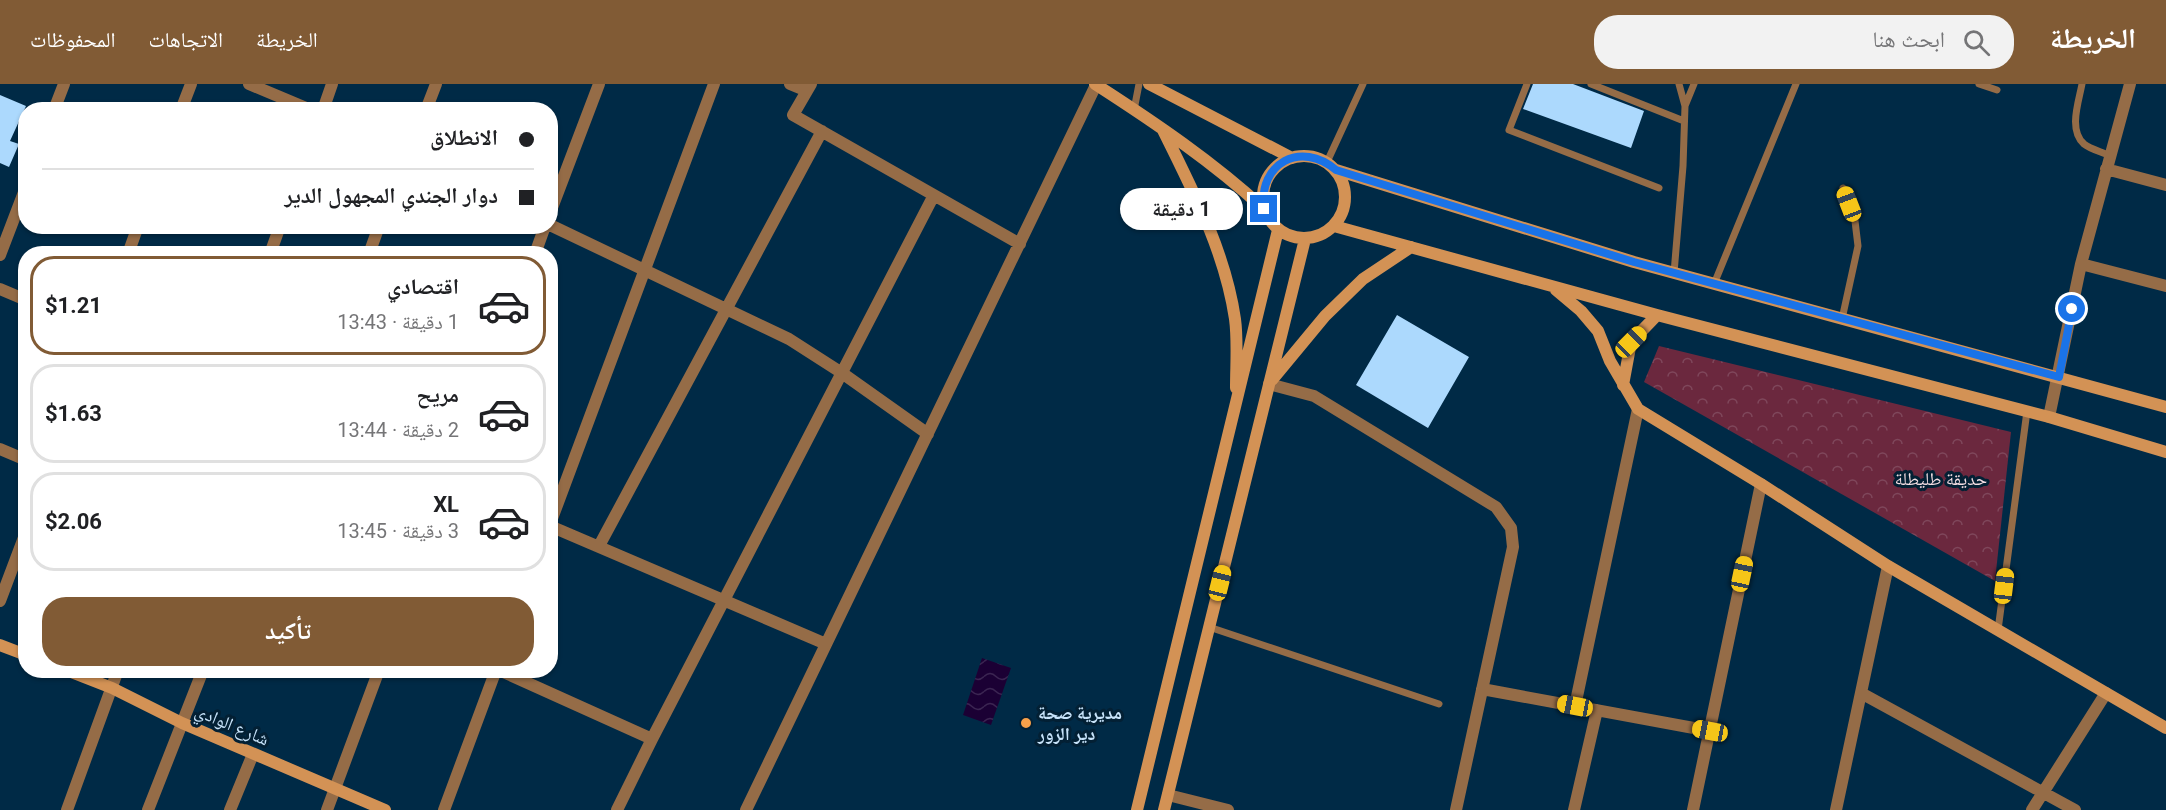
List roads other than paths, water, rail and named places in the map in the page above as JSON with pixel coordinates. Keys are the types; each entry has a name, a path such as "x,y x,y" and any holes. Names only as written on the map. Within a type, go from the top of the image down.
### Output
{"main road":[{"path":"1096,84 1237,184 1264,209 1278,230 1290,237 1305,239 1316,237 1334,226 1341,216 1346,193 1342,181 1331,166"},
{"path":"1149,84 1292,158"},
{"path":"1163,130 1206,217 1225,268 1235,320 1236,406"},
{"path":"1264,209 1265,184 1271,172 1292,158 1316,157 1331,166 1674,273 2166,407"},
{"path":"1334,226 1657,315 2027,411 2166,452"},
{"path":"1137,810 1278,230"},
{"path":"1164,810 1305,239"},
{"path":"1269,384 1340,301 1363,279 1411,247"},
{"path":"1551,286 1581,311 1598,331 1610,361 1638,409 1761,483 1888,566 2166,728"},
{"path":"1623,385 1631,342 1657,315"},
{"path":"0,645 18,652"},
{"name":"شارع الوادي","path":"86,678 182,723 385,810"}],"street":[{"path":"57,102 64,84"},
{"path":"185,102 191,84"},
{"path":"249,84 292,102"},
{"path":"326,102 332,84"},
{"path":"429,102 436,84"},
{"path":"558,192 599,84"},
{"path":"558,504 714,84"},
{"path":"790,84 809,88 793,115 1020,244"},
{"path":"746,810 1096,84"},
{"path":"2049,417 2059,377 2080,264 2130,84"},
{"path":"599,546 822,131"},
{"path":"2106,169 2166,184"},
{"path":"617,810 652,738 934,195"},
{"path":"0,255 18,208"},
{"path":"558,229 789,339 842,373 928,434"},
{"path":"2080,264 2166,286"},
{"path":"0,289 18,297"},
{"path":"1269,384 1314,396 1496,507 1511,528 1513,547 1456,810"},
{"path":"1575,706 1638,409"},
{"path":"0,449 18,457"},
{"path":"1693,810 1761,483"},
{"path":"558,528 826,644"},
{"path":"0,601 18,553"},
{"path":"1836,810 1888,566"},
{"path":"67,810 115,678"},
{"path":"148,810 200,678"},
{"path":"327,810 376,678"},
{"path":"444,810 494,678"},
{"path":"515,678 652,738"},
{"path":"1482,689 1710,731"},
{"path":"1861,693 2075,810"},
{"path":"2032,810 2106,693"},
{"path":"1574,810 1597,710"},
{"path":"230,810 253,754"},
{"path":"1168,795 1228,810"}],"lane":[{"path":"1134,110 1139,84"},
{"path":"1331,166 1363,84"},
{"path":"1527,84 1509,130 1659,188"},
{"path":"1591,84 1684,121"},
{"path":"1679,84 1685,106"},
{"path":"1674,273 1683,166 1685,106 1694,84"},
{"path":"1714,284 1796,84"},
{"path":"1979,84 1997,90"},
{"path":"2082,84 2076,115 2077,134 2084,144 2110,156"},
{"path":"1842,319 1858,246 1855,220 1843,188"},
{"path":"1998,630 2027,411"},
{"path":"1209,627 1439,704"}],"water":[{"path":"982,658 1011,668 991,725 963,715"}],"place":[{"name":"مديرية صحة دير الزور","path":"1026,723"}],"park label":[{"name":"حديقة طليطلة","path":"1941,479"}]}
